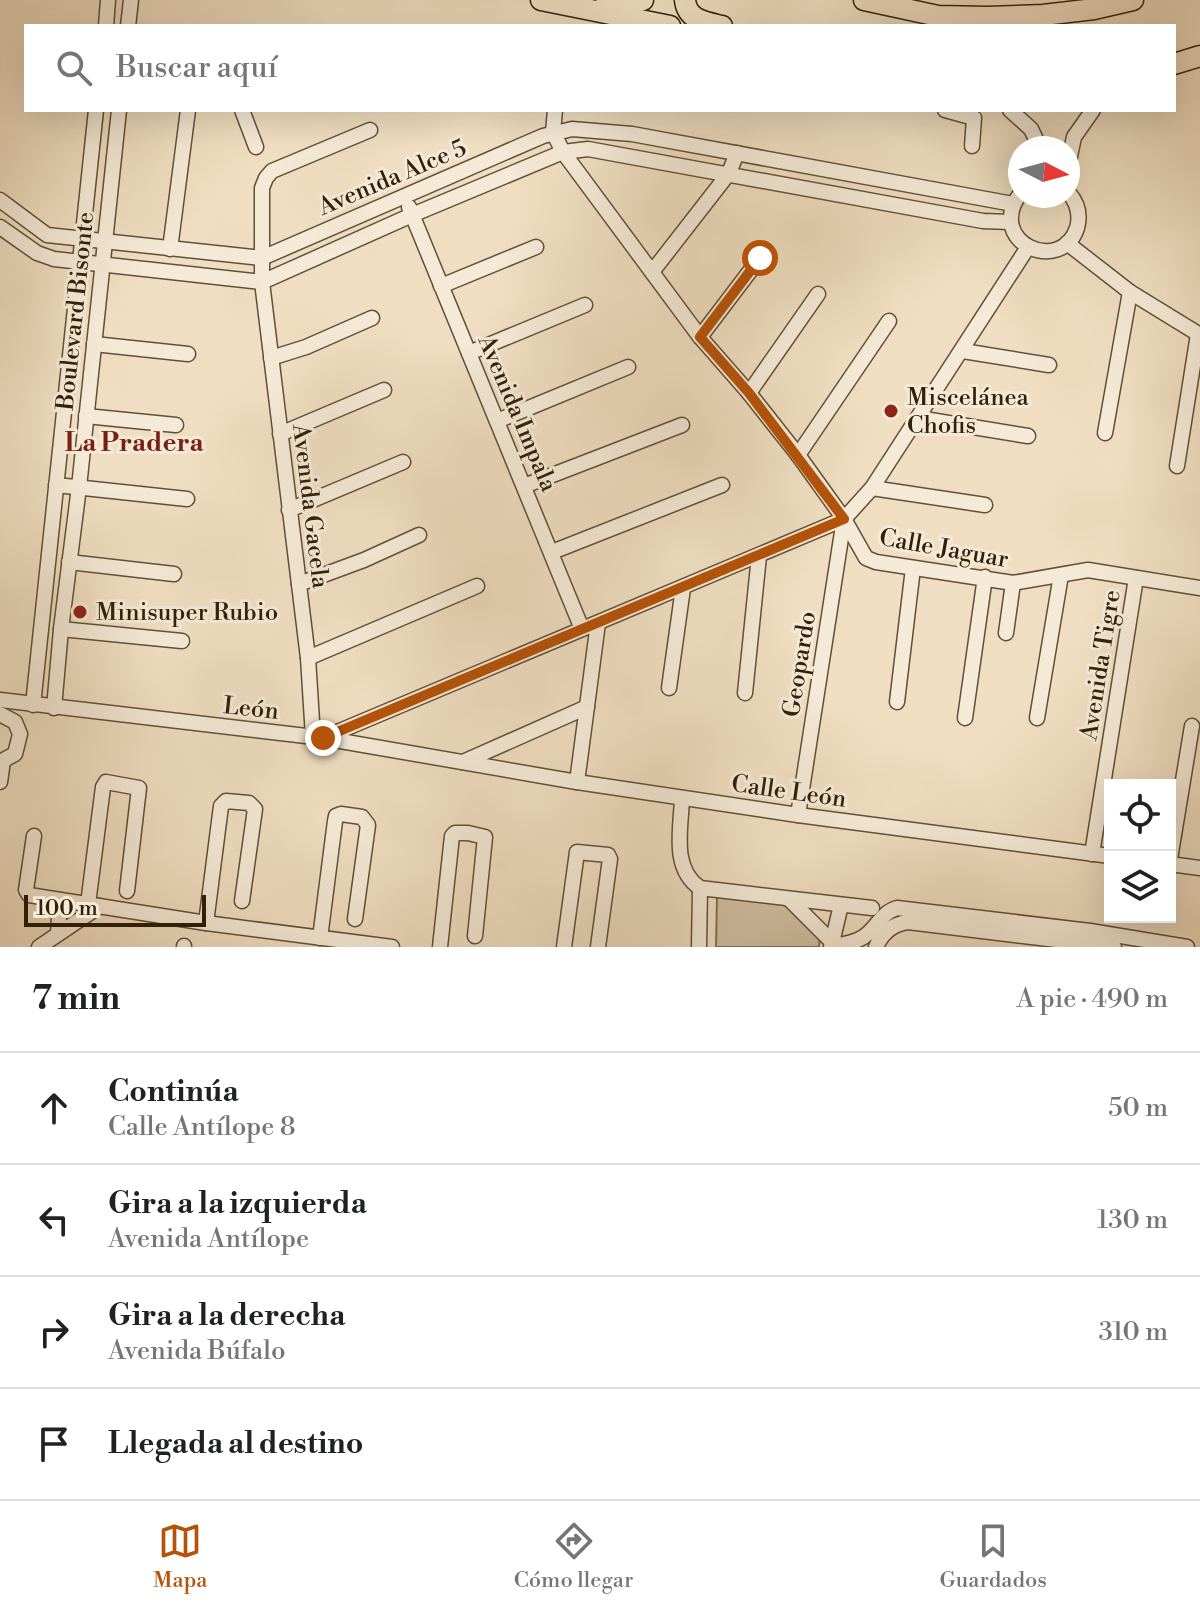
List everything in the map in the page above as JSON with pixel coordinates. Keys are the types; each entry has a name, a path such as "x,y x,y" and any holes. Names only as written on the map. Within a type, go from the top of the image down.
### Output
{"highway":[{"path":"541,0 660,24"},
{"path":"578,0 623,5 643,0"},
{"path":"685,0 685,6 696,19 715,24"},
{"path":"864,0 938,16 987,17 1043,15 1094,9 1133,0"},
{"path":"1176,63 1200,56"}],"street":[{"path":"106,24 108,0"},
{"path":"128,24 131,0"},
{"name":"Boulevard Bisonte","path":"20,734 29,704 56,485 96,112"},
{"name":"Boulevard Bisonte","path":"54,708 119,112"},
{"path":"170,249 188,112"},
{"path":"243,112 256,147"},
{"path":"553,132 555,112"},
{"path":"952,112 974,118 972,146"},
{"path":"1012,112 1034,136"},
{"path":"1075,136 1092,112"},
{"name":"Avenida Alce 5","path":"262,258 553,132 572,129 632,134 1008,198"},
{"name":"Avenida Gacela","path":"318,737 262,282 262,188 272,171 370,130"},
{"name":"Calle Jaguar","path":"553,132 563,152 700,337 798,455 844,519 866,558 1013,583 1088,570 1200,588"},
{"name":"Avenida Alce 5","path":"262,282 563,152 588,149 969,219 1010,222"},
{"path":"652,272 729,173 737,153"},
{"name":"Avenida Impala","path":"405,196 582,629"},
{"path":"0,200 41,232 104,243 262,258"},
{"path":"1014,208 1010,222 1020,241 1042,251 1055,250 1067,243 1075,233 1078,208"},
{"path":"0,227 45,257 262,282"},
{"path":"1067,243 1130,292 1199,335 1177,466"},
{"path":"441,286 536,247"},
{"path":"318,737 844,519 872,488 1028,247"},
{"path":"700,337 760,258"},
{"path":"1105,433 1130,292"},
{"path":"749,393 818,294"},
{"path":"469,353 585,305"},
{"path":"271,358 306,347 372,318"},
{"path":"798,455 889,321"},
{"path":"94,344 188,354"},
{"path":"963,351 1049,365"},
{"path":"497,421 628,367"},
{"path":"280,434 384,390"},
{"path":"86,416 176,425"},
{"path":"918,418 1028,436"},
{"path":"524,486 682,425"},
{"path":"289,510 403,462"},
{"path":"56,485 187,499"},
{"path":"552,552 722,485"},
{"path":"872,488 985,505"},
{"name":"Geopardo","path":"798,815 844,519"},
{"path":"299,584 419,535"},
{"path":"745,693 759,556"},
{"path":"69,562 174,574"},
{"path":"897,702 913,568"},
{"path":"1037,718 1061,575"},
{"path":"965,718 985,577"},
{"name":"Avenida Tigre","path":"1092,854 1136,578"},
{"path":"1006,633 1013,583"},
{"path":"308,658 477,586"},
{"path":"669,688 683,588"},
{"path":"577,782 598,623"},
{"path":"61,629 182,641"},
{"name":"León","path":"0,700 318,737 463,762"},
{"path":"463,762 587,707"},
{"path":"0,714 15,722 20,734 15,754 2,761 0,782"},
{"path":"1172,851 1192,726"},
{"name":"Calle León","path":"463,762 798,815 1104,855"},
{"path":"39,947 94,905 103,787 106,782 139,788 127,891"},
{"path":"682,798 680,858 684,873 700,888 872,908"},
{"path":"206,923 221,806 226,801 249,803 255,809 242,901"},
{"path":"320,938 335,821 336,816 341,814 362,817 368,825 355,919"},
{"path":"440,947 452,836 455,833 485,837 475,936"},
{"path":"34,836 26,890 29,895 206,923 392,947"},
{"path":"564,947 577,852 608,855 610,859 598,947"},
{"path":"1176,862 1200,868"},
{"path":"699,947 700,888"},
{"path":"789,899 833,945"},
{"path":"58,934 60,901"},
{"path":"833,945 841,905"},
{"path":"833,945 861,940 883,927 908,922 964,922 1187,947"},
{"path":"876,947 883,927"},
{"path":"1089,938 1114,947"}],"shaded area":[{"path":"717,897 785,901 820,935 819,947 716,947"}],"place":[{"name":"Miscelánea Chofis","path":"891,411"},
{"name":"Minisuper Rubio","path":"80,612"}],"district":[{"name":"La Pradera","path":"134,442"}],"route":[{"path":"323,738 844,519 749,393 700,337 760,258"}]}
